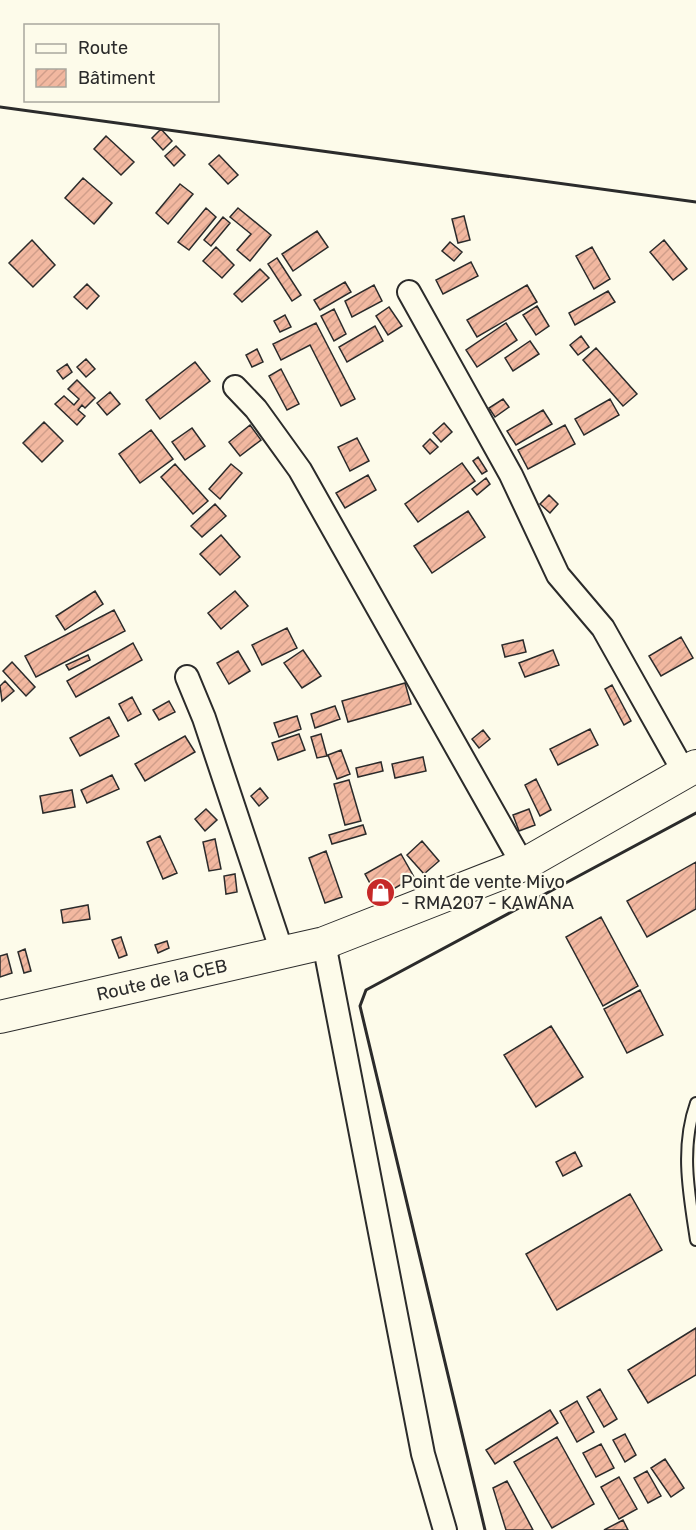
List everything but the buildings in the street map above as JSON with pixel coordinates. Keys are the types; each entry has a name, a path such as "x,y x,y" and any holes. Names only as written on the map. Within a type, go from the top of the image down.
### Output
{"main road":[{"name":"Route de la CEB","path":"0,1017 324,943 523,865 690,769"}],"street":[{"path":"409,292 511,475 558,575 603,628 690,769"},
{"path":"235,387 256,410 300,470 523,865"},
{"path":"187,677 204,718 282,952"},
{"path":"324,943 423,1454 445,1530"}],"lane":[{"path":"696,1103 685,1174 696,1240"}],"wall":[{"path":"0,107 696,202"},
{"path":"485,1530 360,1006 366,990 696,813"}],"place":[{"name":"Point de vente Mivo - RMA207 - KAWANA","path":"380,892"}]}
